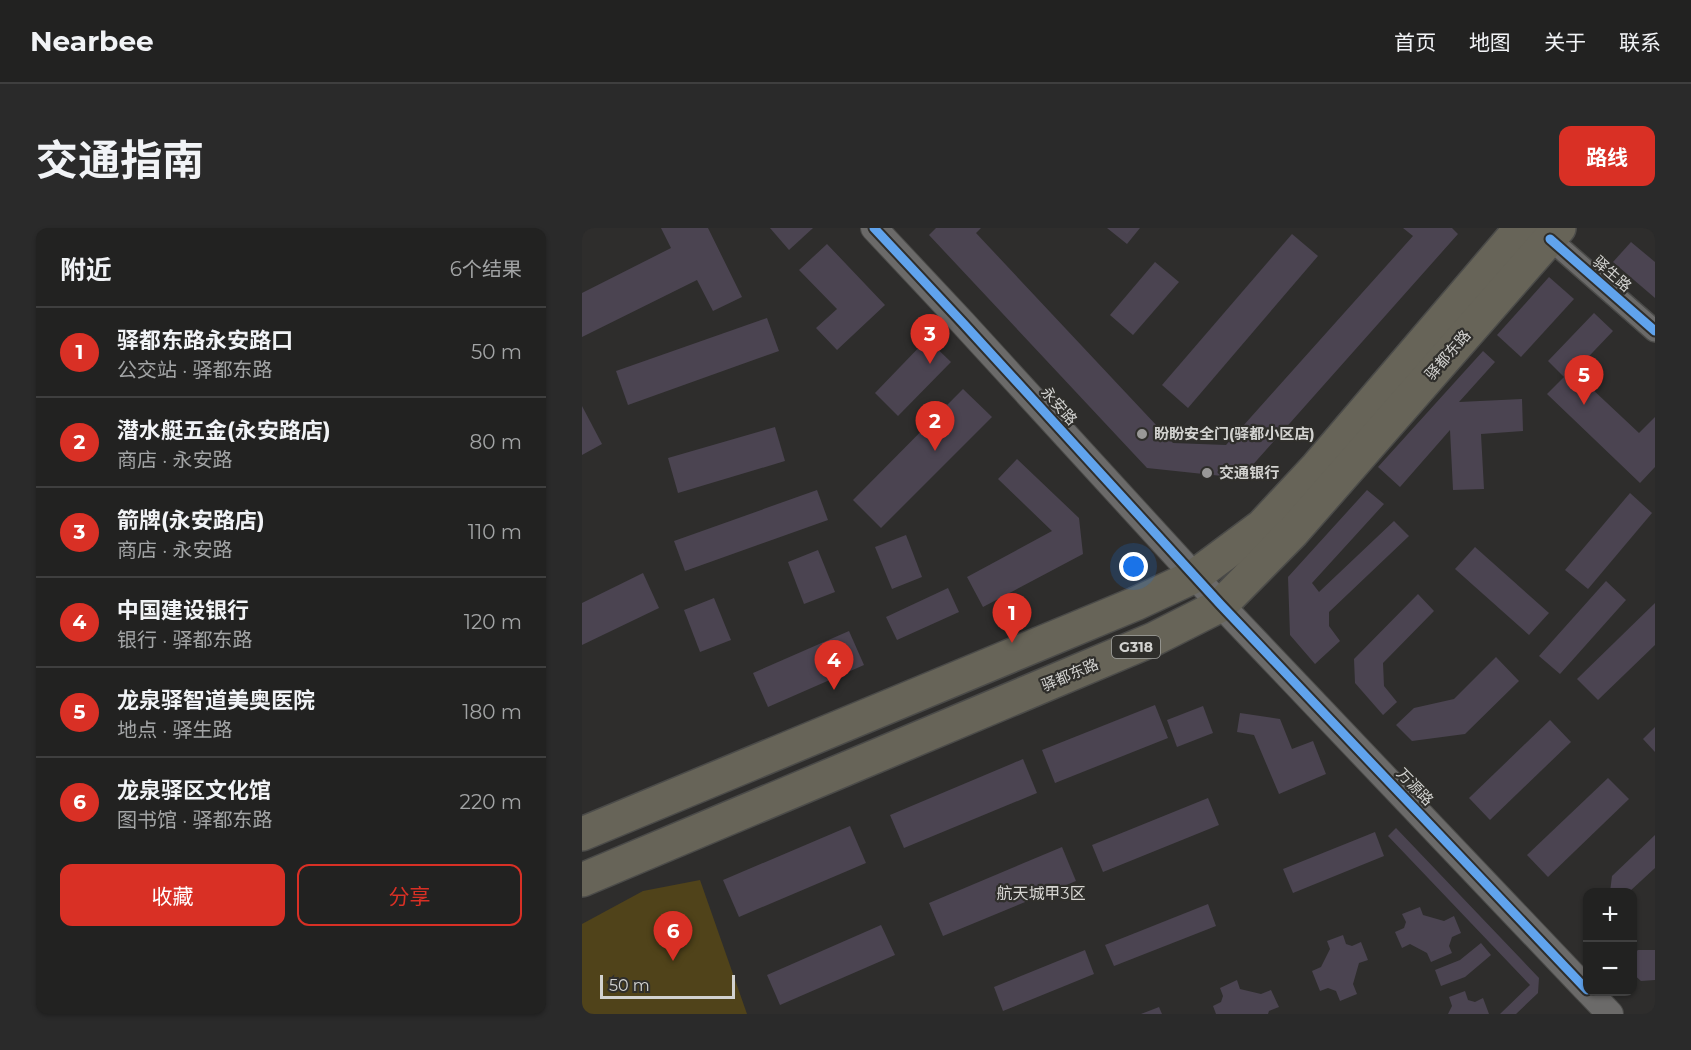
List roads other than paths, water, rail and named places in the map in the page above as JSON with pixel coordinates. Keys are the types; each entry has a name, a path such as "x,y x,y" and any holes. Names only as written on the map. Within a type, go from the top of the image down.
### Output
{"highway":[{"name":"驿都东路","path":"582,834 1124,609 1195,576 1262,526 1544,232"},
{"name":"驿都东路","path":"582,880 1154,639 1221,605 1293,532 1544,232"}],"street":[{"name":"永安路","path":"874,228 1221,605"},
{"name":"驿生路","path":"1544,232 1655,331"},
{"name":"万源路","path":"1221,605 1598,1004"}],"place":[{"name":"箭牌(永安路店)","path":"930,364"},
{"name":"龙泉驿智道美奥医院","path":"1584,405"},
{"name":"盼盼安全门(驿都小区店)","path":"1142,434"},
{"name":"潜水艇五金(永安路店)","path":"935,451"},
{"name":"交通银行","path":"1207,473"},
{"name":"驿都东路永安路口","path":"1012,643"},
{"name":"中国建设银行","path":"834,690"},
{"name":"龙泉驿区文化馆","path":"673,961"}],"district":[{"name":"航天城甲3区","path":"1041,893"}]}
